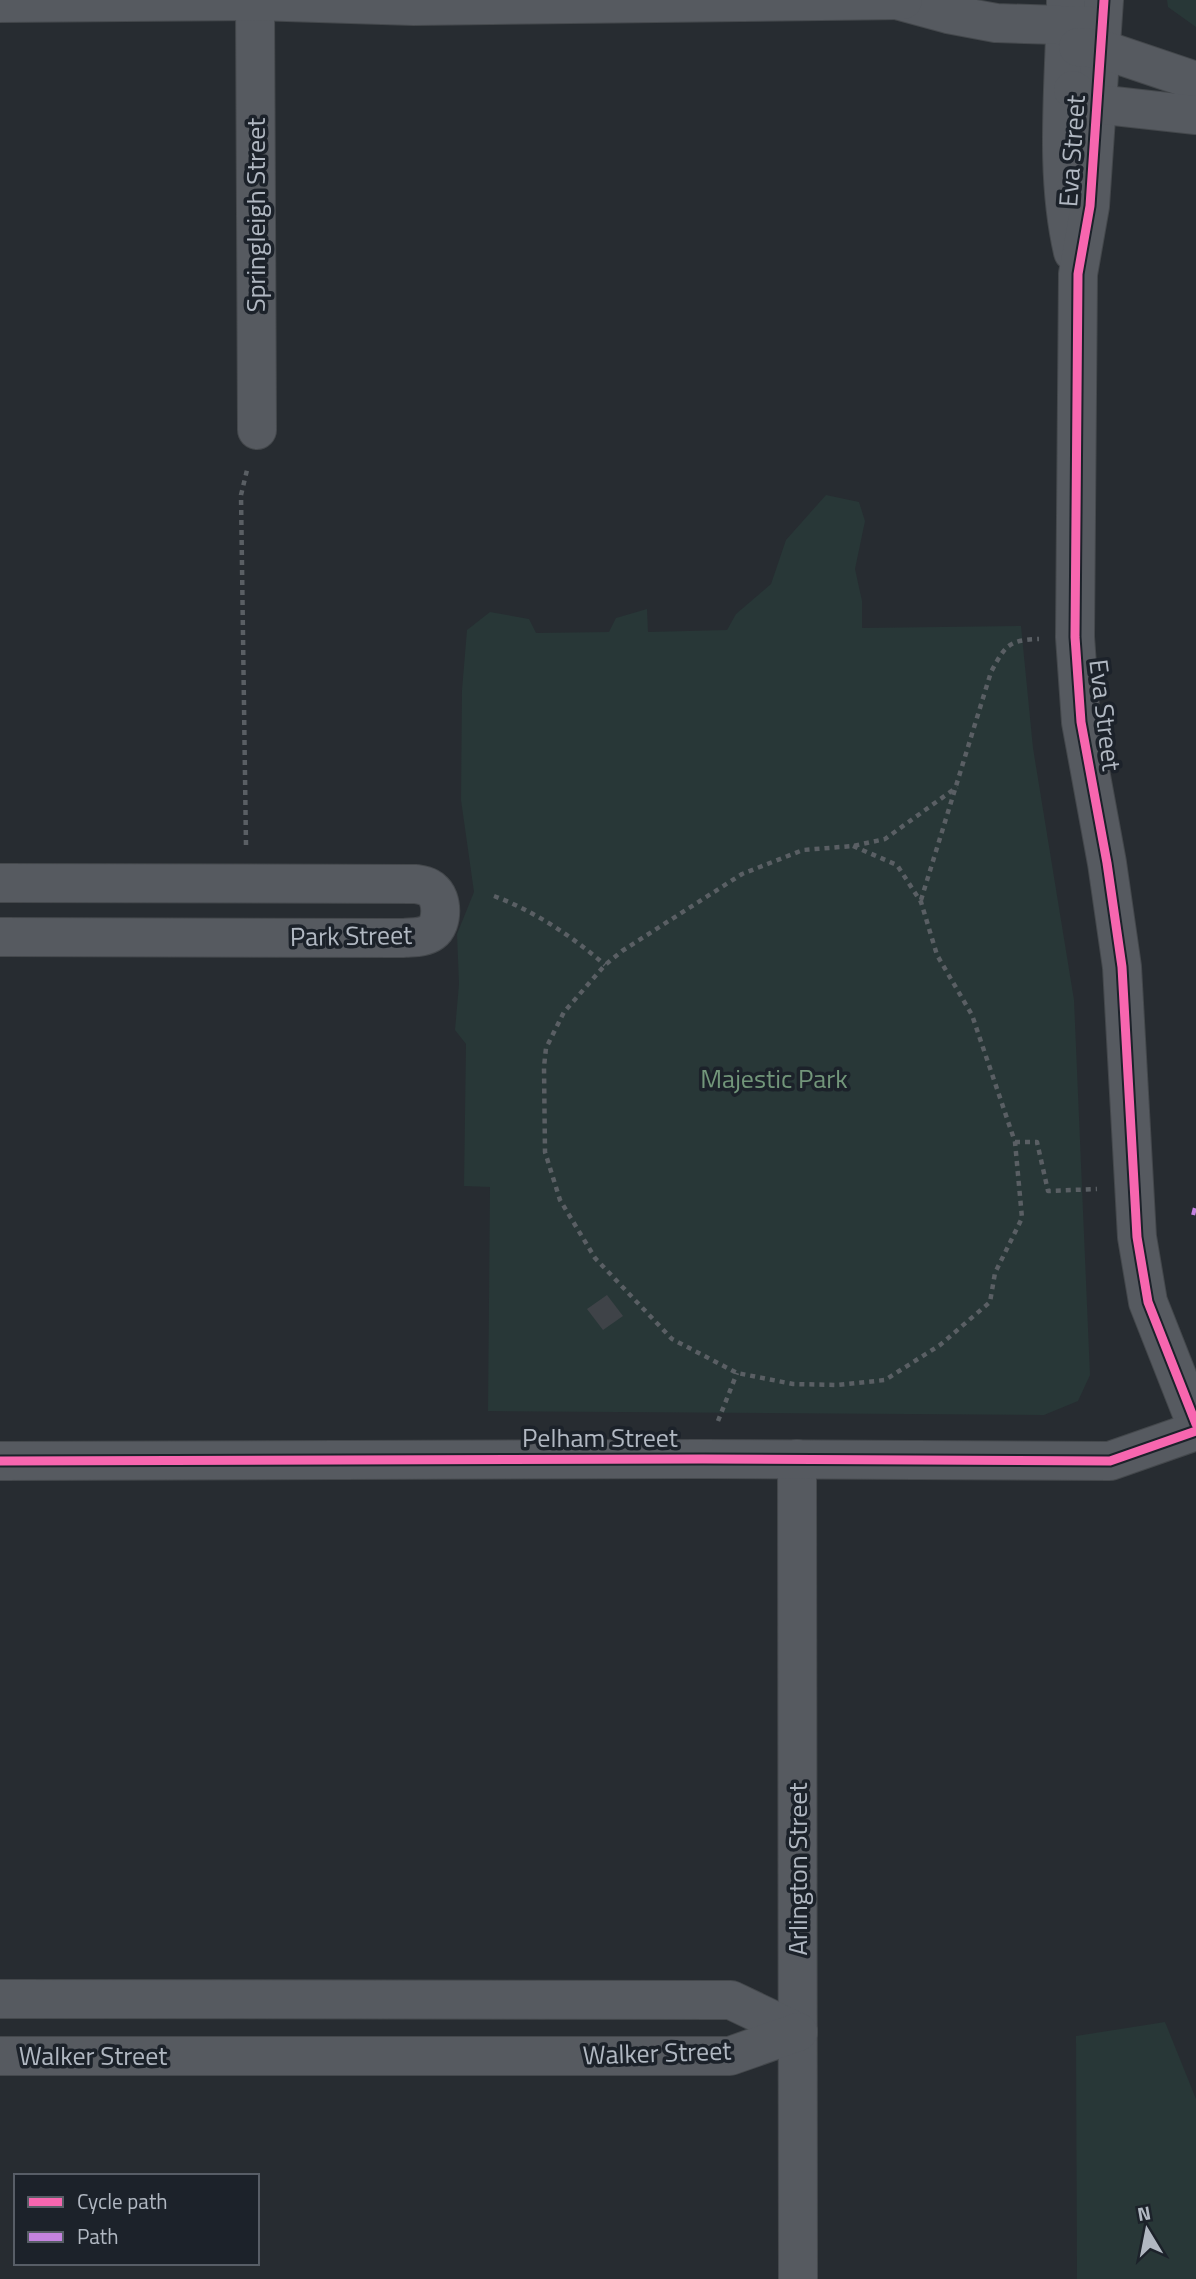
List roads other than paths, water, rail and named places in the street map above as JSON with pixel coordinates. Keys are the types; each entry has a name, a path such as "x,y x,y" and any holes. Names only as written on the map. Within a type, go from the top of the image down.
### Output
{"street":[{"path":"0,3 902,0 947,14 996,23 1081,32 1196,81"},
{"name":"Springleigh Street","path":"255,1 257,430"},
{"name":"Eva Street","path":"1081,32 1096,104 1090,206 1078,274 1075,638 1081,722 1107,863 1122,967 1133,1187 1148,1302 1196,1424"},
{"name":"Eva Street","path":"1078,274 1065,217 1062,183 1081,32"},
{"path":"1096,104 1196,115"},
{"name":"Park Street","path":"0,883 416,884 434,891 439,899 440,914 438,925 433,932 404,937 0,937"},
{"name":"Pelham Street","path":"0,1461 1110,1461 1196,1431"},
{"name":"Arlington Street","path":"797,1459 798,2279"},
{"name":"Walker Street","path":"0,1999 730,2000 798,2032"},
{"path":"353,2000 354,2056"},
{"name":"Walker Street","path":"0,2056 730,2056 798,2032"}],"park label":[{"name":"Majestic Park","path":"774,1079"}]}
